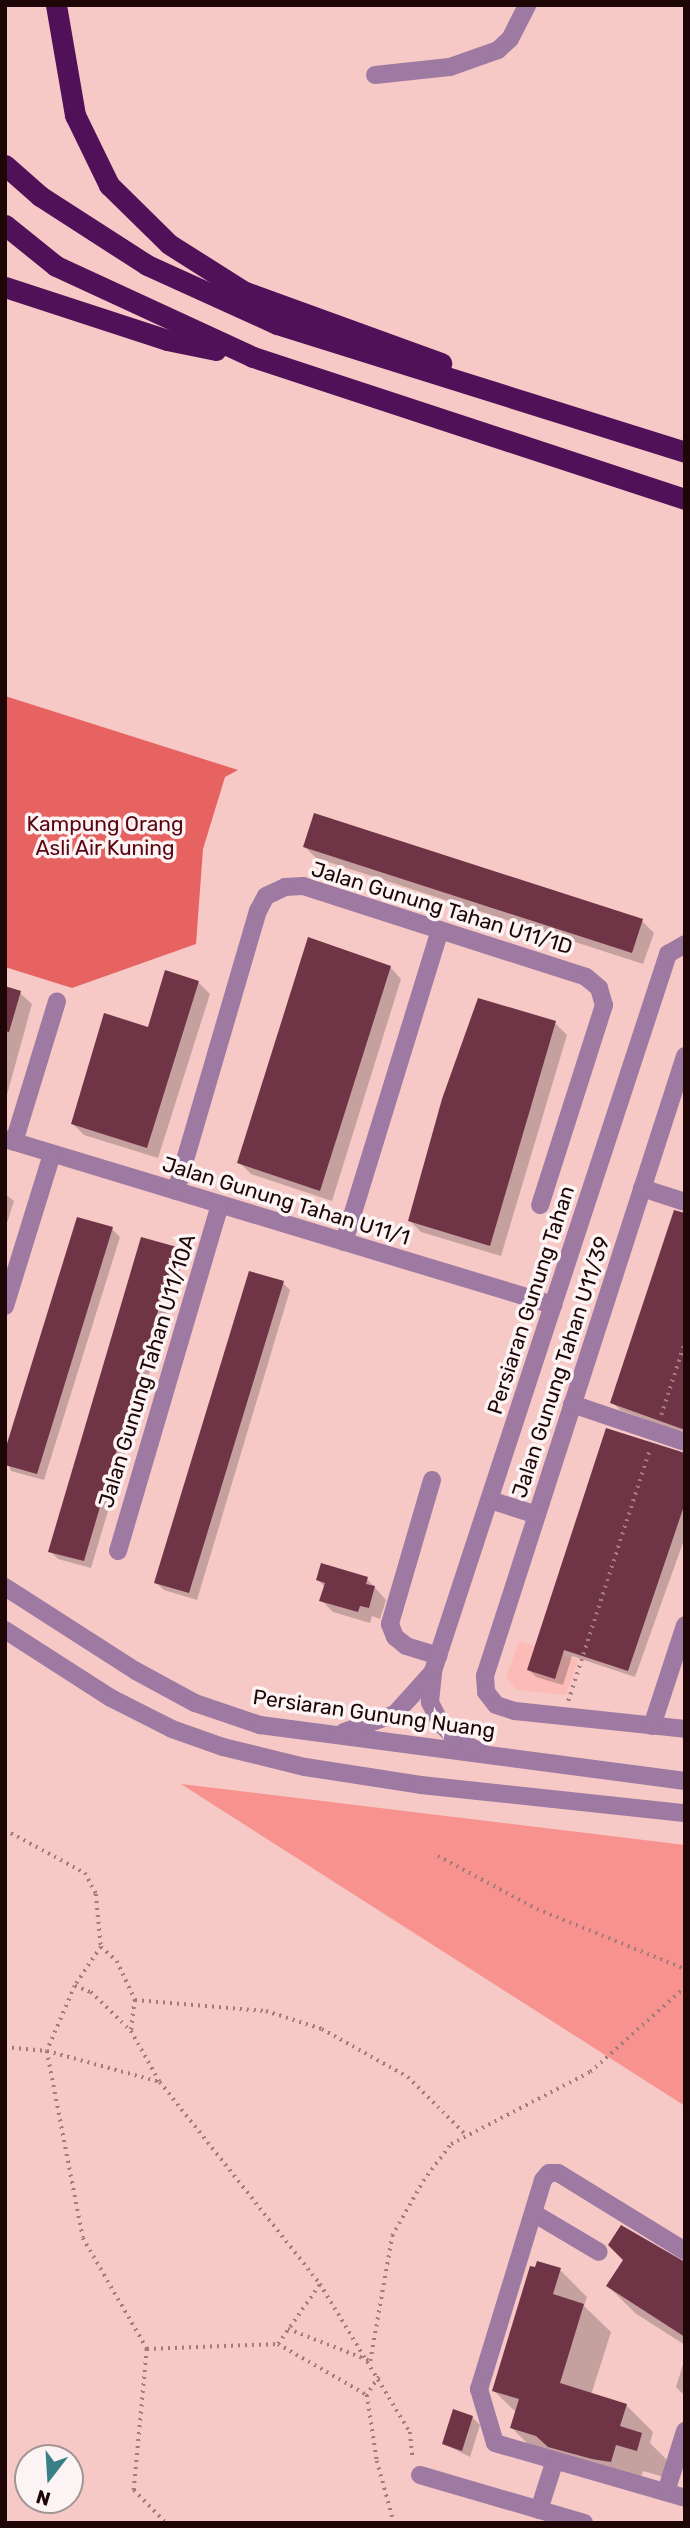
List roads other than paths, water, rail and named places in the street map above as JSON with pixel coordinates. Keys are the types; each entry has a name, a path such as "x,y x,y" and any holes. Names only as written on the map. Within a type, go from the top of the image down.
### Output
{"highway":[{"path":"56,5 75,115 109,185 169,244 243,291 407,348 525,401"},
{"path":"5,164 40,196 171,276 277,324 685,452"},
{"path":"5,225 56,266 253,357 685,499"},
{"path":"5,287 167,340 253,357"}],"street":[{"path":"375,75 450,67 498,50 510,39 527,5"},
{"name":"Jalan Gunung Tahan U11/1D","path":"176,1191 266,896 285,887 303,886 586,977 599,988 604,1005 540,1206"},
{"path":"344,1242 440,930"},
{"name":"Persiaran Gunung Tahan","path":"435,1663 668,954 680,945"},
{"path":"10,1141 57,1001"},
{"name":"Jalan Gunung Tahan U11/39","path":"652,1726 515,1711 496,1705 486,1692 485,1676 685,1056"},
{"name":"Jalan Gunung Tahan U11/1","path":"10,1141 553,1305"},
{"path":"5,1306 52,1154"},
{"path":"642,1188 685,1202"},
{"name":"Jalan Gunung Tahan U11/10A","path":"118,1550 220,1205"},
{"path":"572,1404 685,1442"},
{"path":"432,1480 390,1624 395,1637 435,1663"},
{"path":"490,1500 537,1516"},
{"name":"Persiaran Gunung Nuang","path":"5,1587 136,1671 195,1703 260,1725 685,1781"},
{"path":"685,1626 652,1726 685,1729"},
{"path":"5,1630 111,1698 172,1729 223,1747 305,1767 408,1783 685,1813"},
{"path":"331,1735 395,1714 416,1696 435,1663"},
{"path":"435,1663 430,1702 441,1724 458,1741 485,1754"},
{"path":"685,2251 558,2173 549,2173 543,2180 535,2214 479,2389 495,2443 685,2498"},
{"path":"535,2214 599,2252"},
{"path":"666,2492 685,2431"},
{"path":"539,2510 555,2460"},
{"path":"420,2475 584,2523"}],"park label":[{"name":"Kampung Orang Asli Air Kuning","path":"105,836"}]}
